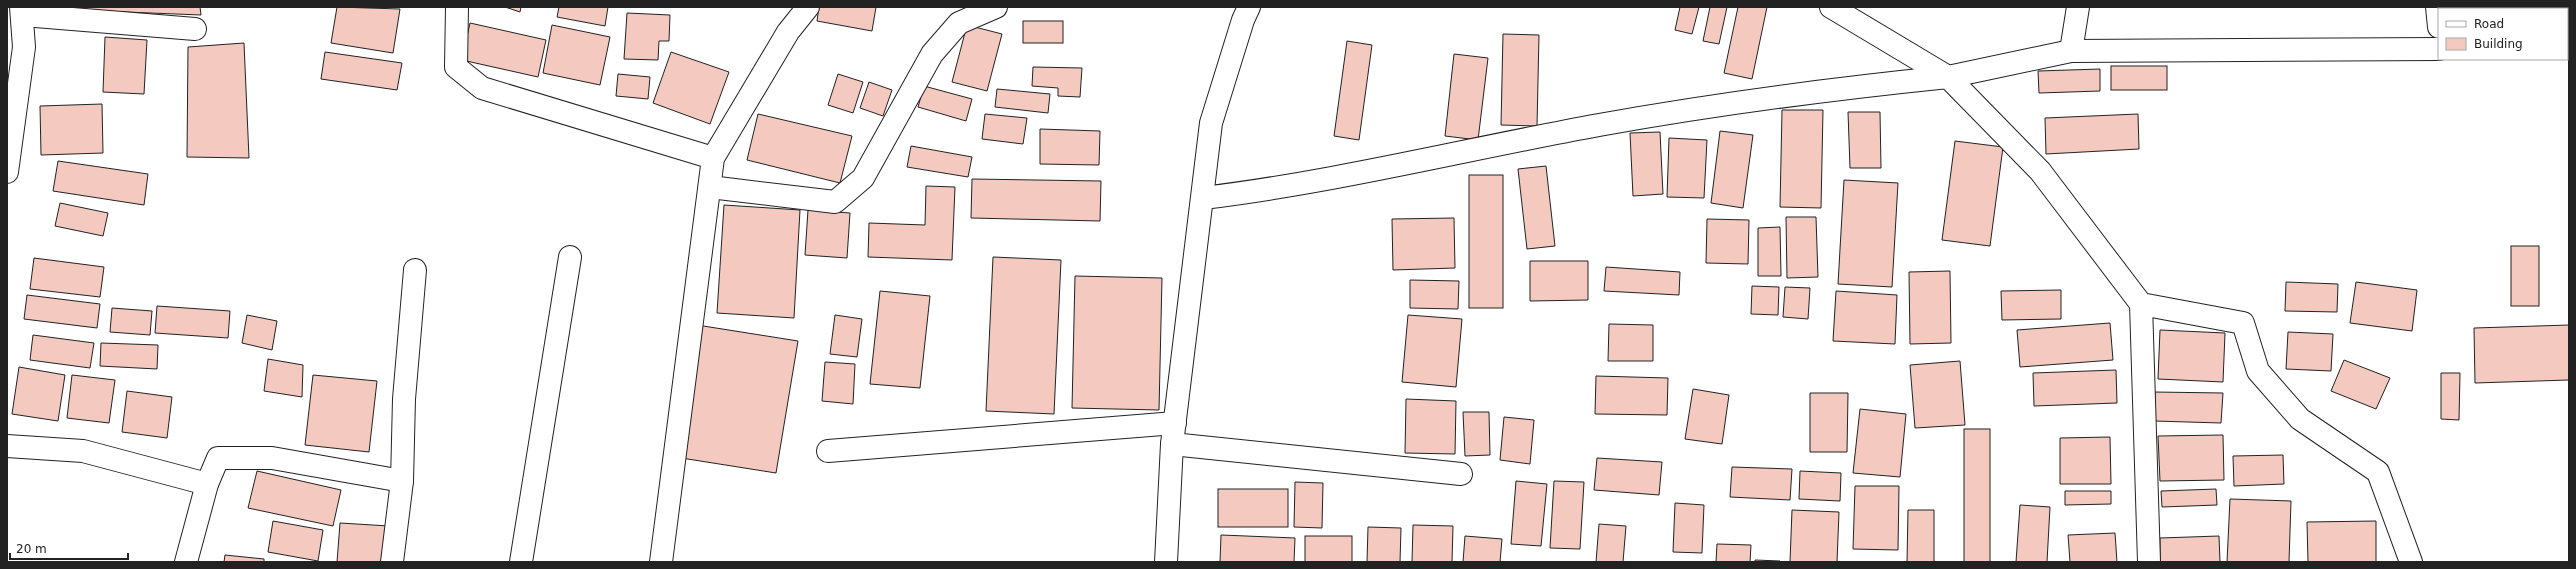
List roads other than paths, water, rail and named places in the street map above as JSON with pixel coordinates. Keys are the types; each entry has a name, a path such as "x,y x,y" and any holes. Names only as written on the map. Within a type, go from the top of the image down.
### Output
{"street":[{"path":"457,7 456,67 482,88 713,158"},
{"path":"662,562 713,158 788,32 808,7"},
{"path":"710,186 835,202 863,178 932,54 959,23 996,7"},
{"path":"1166,562 1172,444 1211,123 1243,20 1249,7"},
{"path":"1831,7 1948,77 2040,171 2141,304 2149,562"},
{"path":"2072,51 2078,7"},
{"path":"2437,7 2438,17"},
{"path":"7,172 24,47 22,11 195,29"},
{"path":"1203,198 1273,189 1600,125 1781,95 1948,77 2072,51 2438,49"},
{"path":"521,562 570,257"},
{"path":"392,562 402,480 404,399 415,270"},
{"path":"2141,304 2243,323 2258,371 2300,419 2378,472 2411,562"},
{"path":"828,451 1175,423"},
{"path":"1172,444 1461,474"},
{"path":"7,446 83,451 206,484"},
{"path":"186,562 206,484 218,458 272,458 402,480"}]}
